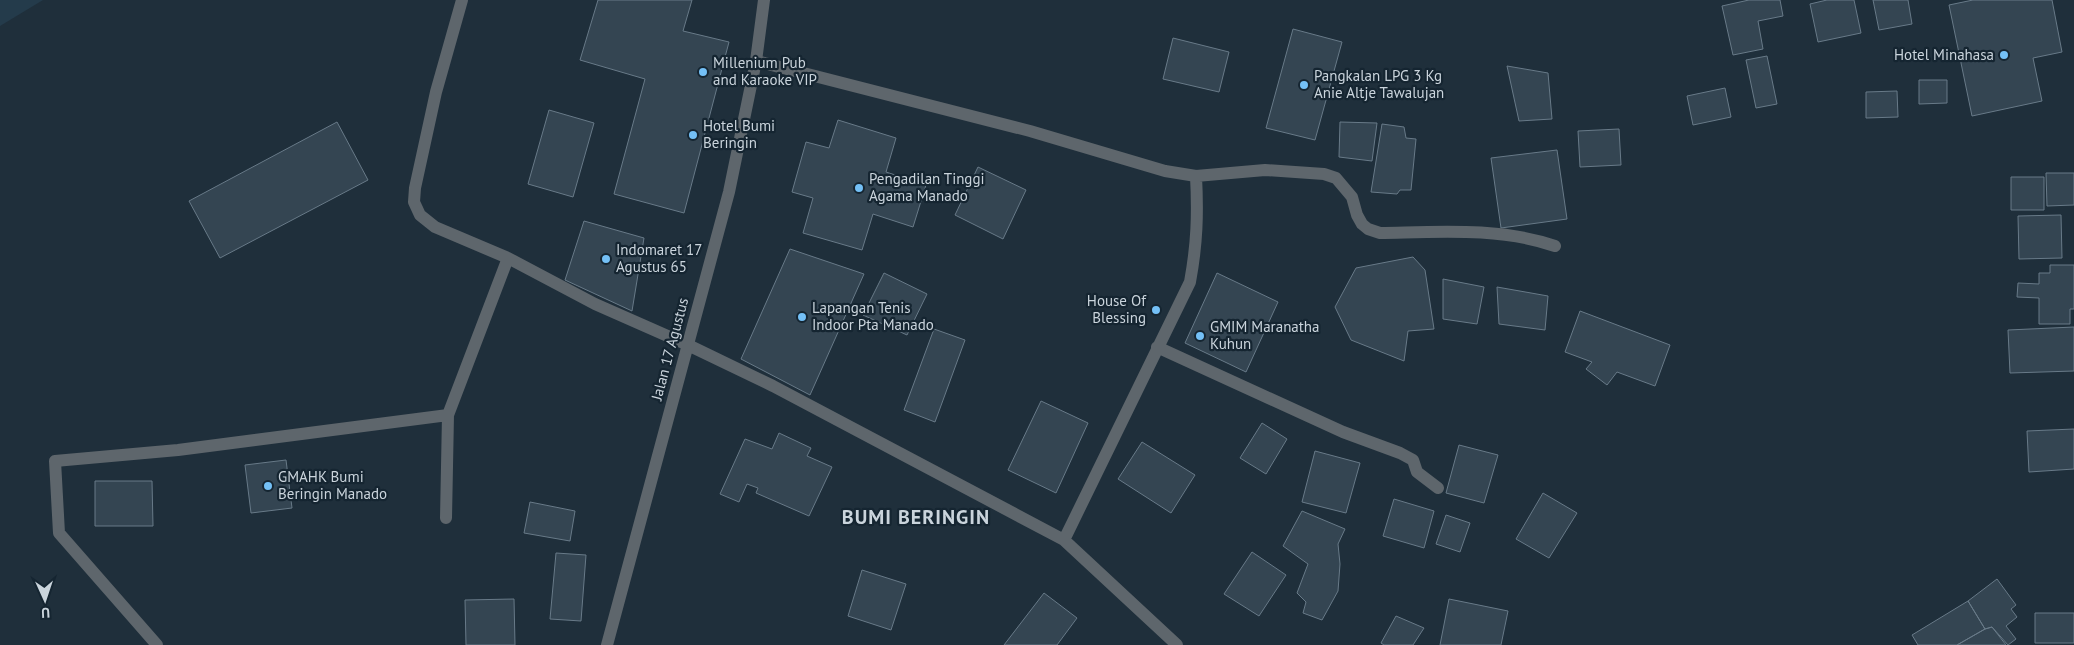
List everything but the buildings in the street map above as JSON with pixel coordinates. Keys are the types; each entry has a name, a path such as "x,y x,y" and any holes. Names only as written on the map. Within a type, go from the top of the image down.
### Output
{"street":[{"path":"462,0 436,92 415,188 414,202 420,215 435,226 508,258 595,304 688,345 912,458 1064,540 1178,645"},
{"name":"Jalan 17 Agustus","path":"608,645 729,192 756,61 764,0"},
{"path":"756,61 1021,128 1140,164 1196,176 1264,170 1324,174 1336,178 1352,197 1357,215 1368,229 1380,233 1464,232 1509,235 1534,239 1555,246"},
{"path":"1064,540 1156,347 1190,282 1196,252 1199,220 1196,176"},
{"path":"446,518 448,415 508,258"},
{"path":"1156,347 1343,432 1400,453 1413,460 1417,472 1438,488"},
{"path":"157,645 58,533 55,461 178,450 448,415"}],"shaded area":[{"path":"0,0 43,0 0,26"}],"place":[{"name":"Hotel Minahasa","path":"2004,55"},
{"name":"Millenium Pub and Karaoke VIP","path":"703,72"},
{"name":"Pangkalan LPG 3 Kg Anie Altje Tawalujan","path":"1304,85"},
{"name":"Hotel Bumi Beringin","path":"693,135"},
{"name":"Pengadilan Tinggi Agama Manado","path":"859,188"},
{"name":"Indomaret 17 Agustus 65","path":"606,259"},
{"name":"House Of Blessing","path":"1156,310"},
{"name":"Lapangan Tenis Indoor Pta Manado","path":"802,317"},
{"name":"GMIM Maranatha Kuhun","path":"1200,336"},
{"name":"GMAHK Bumi Beringin Manado","path":"268,486"}],"district":[{"name":"BUMI BERINGIN","path":"916,517"}]}
